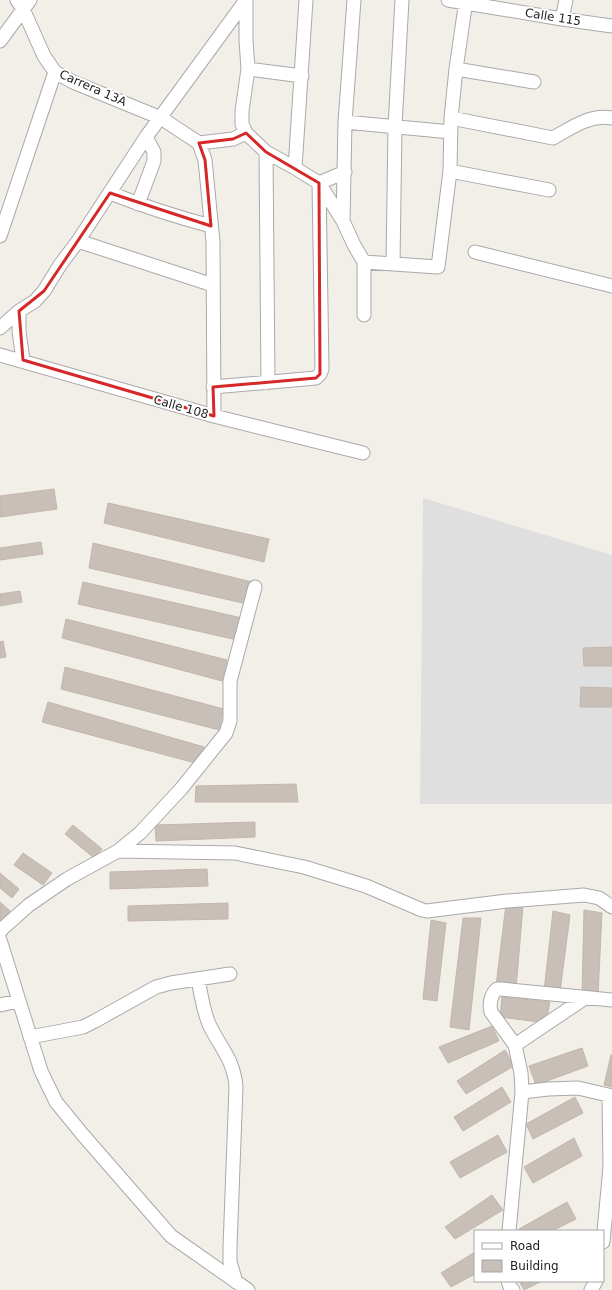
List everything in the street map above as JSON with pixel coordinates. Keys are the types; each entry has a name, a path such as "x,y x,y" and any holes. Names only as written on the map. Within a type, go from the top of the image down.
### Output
{"street":[{"path":"295,168 306,0"},
{"path":"343,221 345,122 354,0"},
{"path":"393,264 395,126 402,0"},
{"name":"Calle 115","path":"448,0 466,1 562,19 612,26"},
{"path":"562,19 566,0"},
{"path":"246,1 248,69 242,111 242,124 246,134 266,152 319,183 343,221 364,262 364,315"},
{"path":"0,328 19,311 35,301 44,291 146,137 246,1"},
{"path":"364,262 438,267 450,171 451,118 456,69 466,1"},
{"path":"0,42 23,3"},
{"name":"Carrera 13A","path":"23,3 44,56 55,72 73,82 161,118 199,143"},
{"path":"248,69 302,76"},
{"path":"456,69 534,82"},
{"path":"0,236 55,72"},
{"path":"451,118 553,138 591,118 612,118"},
{"path":"345,122 451,132"},
{"path":"214,416 213,242 205,160 199,143 233,139 246,134"},
{"path":"138,204 154,161 154,152 146,137"},
{"path":"266,152 268,383"},
{"path":"450,171 549,190"},
{"path":"319,183 345,172"},
{"path":"213,387 316,378 320,374 322,369 319,183"},
{"path":"110,193 180,218 211,226"},
{"path":"78,241 213,285"},
{"path":"475,252 612,286"},
{"path":"19,311 18,331 23,360"},
{"name":"Calle 108","path":"0,355 23,360 214,416 363,453"},
{"path":"0,932 29,905 67,879 118,851 140,832 172,799 226,733 230,721 230,681 255,588"},
{"path":"118,851 235,853 304,867 366,886 427,911 507,901 584,895 600,898 612,907"},
{"path":"0,940 41,1071 56,1102 171,1236 248,1290"},
{"path":"30,1037 83,1026 95,1021 156,987 171,983 230,974"},
{"path":"198,979 205,1014 231,1061 235,1074 236,1087 230,1262 236,1282"},
{"path":"509,1230 522,1092 521,1073 515,1045 491,1012 490,1006 492,996 497,989 612,1000"},
{"path":"515,1045 585,998"},
{"path":"0,1004 19,1001"},
{"path":"522,1092 578,1088 610,1097 610,1167 604,1231"},
{"path":"508,1282 510,1287 514,1290"}],"highlighted area":[{"path":"246,133 266,152 319,183 320,374 316,378 213,387 214,416 23,360 19,311 44,291 110,193 211,226 205,160 199,143 233,139"}],"shaded area":[{"path":"423,498 612,555 612,804 420,804"}],"building":[{"path":"54,489 57,509 0,517 0,496"},
{"path":"108,503 269,539 264,562 104,523"},
{"path":"41,542 43,554 0,560 0,548"},
{"path":"93,543 252,582 247,604 89,568"},
{"path":"83,582 242,618 237,640 78,604"},
{"path":"20,591 22,602 0,606 0,594"},
{"path":"66,619 227,660 222,681 62,638"},
{"path":"3,641 6,657 0,658 0,642"},
{"path":"612,647 612,666 584,666 583,648"},
{"path":"65,667 224,709 219,730 61,689"},
{"path":"581,687 612,688 612,707 580,707"},
{"path":"48,702 204,747 199,764 42,722"},
{"path":"296,784 298,802 195,802 196,786"},
{"path":"255,822 255,837 156,841 155,825"},
{"path":"73,825 102,849 94,858 65,834"},
{"path":"23,853 52,873 43,885 14,865"},
{"path":"207,869 208,886 110,889 110,872"},
{"path":"0,873 19,889 12,898 0,888"},
{"path":"0,902 10,911 1,921 0,920"},
{"path":"228,903 228,919 128,921 128,906"},
{"path":"506,904 523,906 516,989 496,986"},
{"path":"584,910 602,913 598,996 582,994"},
{"path":"553,911 570,915 560,992 544,991"},
{"path":"463,918 481,918 469,1030 450,1027"},
{"path":"431,920 446,923 437,1001 423,999"},
{"path":"502,997 550,1002 546,1023 500,1017"},
{"path":"492,1026 499,1041 448,1063 439,1047"},
{"path":"582,1048 588,1066 536,1085 529,1066"},
{"path":"505,1050 514,1066 466,1094 457,1081"},
{"path":"612,1055 612,1087 604,1085"},
{"path":"502,1087 511,1102 463,1131 454,1117"},
{"path":"575,1097 583,1113 533,1139 526,1124"},
{"path":"498,1135 507,1152 460,1178 450,1162"},
{"path":"574,1138 582,1156 533,1183 524,1167"},
{"path":"492,1195 503,1210 455,1239 445,1227"},
{"path":"567,1202 576,1219 554,1230 519,1229"},
{"path":"474,1253 474,1275 451,1287 441,1273"},
{"path":"520,1282 540,1282 524,1290"}]}
